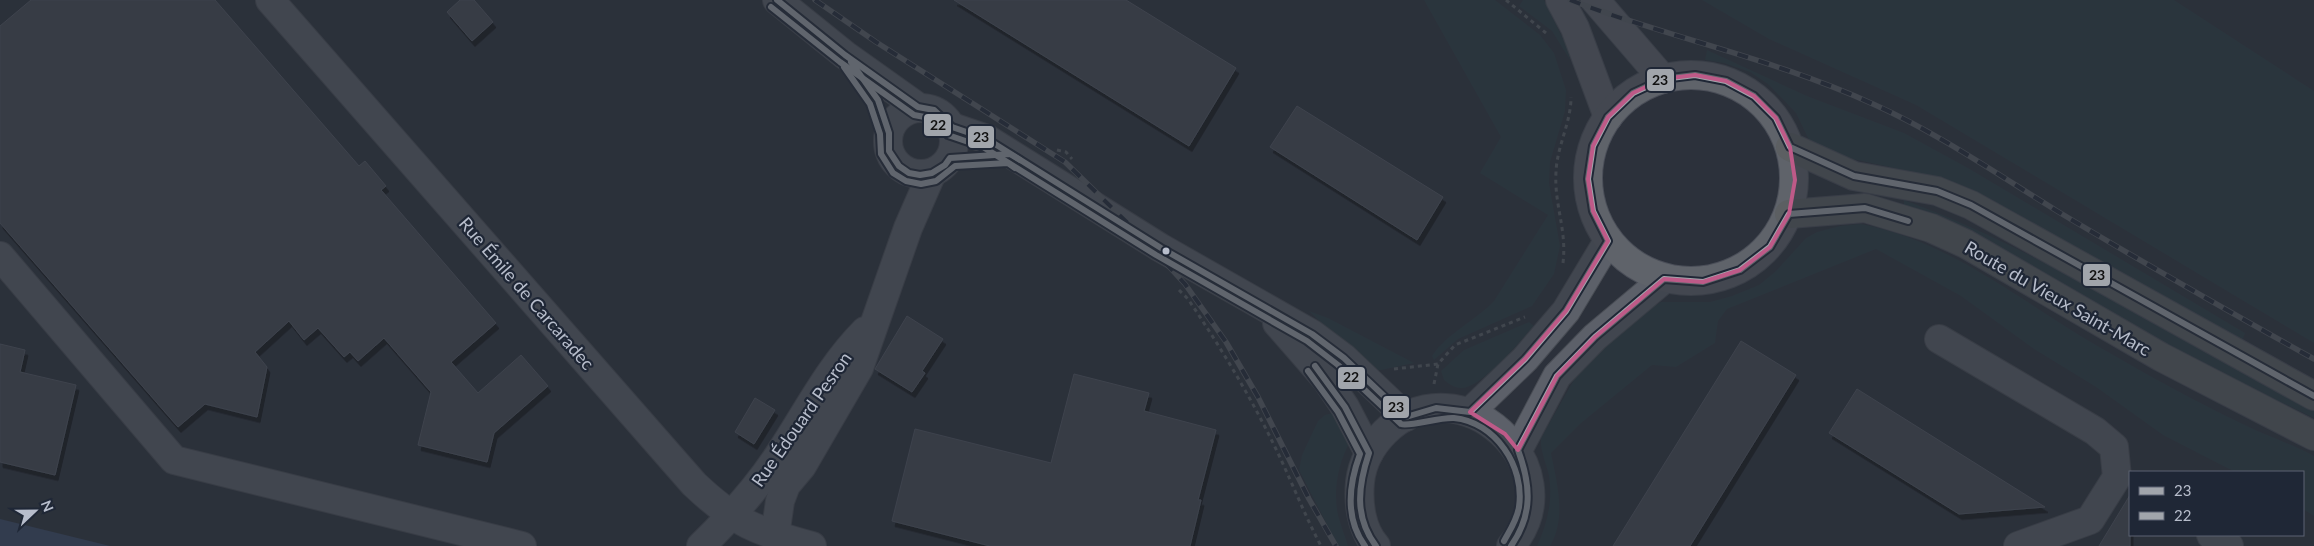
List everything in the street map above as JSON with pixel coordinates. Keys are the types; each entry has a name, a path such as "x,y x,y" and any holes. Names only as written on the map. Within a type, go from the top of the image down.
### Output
{"highway":[{"path":"1790,147 1854,176 1938,192 1971,205 2314,396"},
{"name":"Route du Vieux Saint-Marc","path":"1789,214 1864,208 1931,228 1966,244 2161,357 2314,436"}],"main road":[{"path":"1560,0 1575,28 1608,117"},
{"path":"1595,0 1664,79"},
{"path":"1695,75 1726,81 1747,92 1754,96 1776,118 1790,147 1795,180 1789,214 1770,247 1740,270 1703,282 1664,279 1634,264 1608,240 1593,211 1588,179 1593,146 1608,117 1632,93 1664,79 1695,75"}],"street":[{"name":"Rue Émile de Carcaradec","path":"270,0 694,484 731,516 749,527 812,546"},
{"path":"777,0 845,55 918,108"},
{"path":"845,55 878,100 889,132 889,151 899,166 909,172 920,175 941,165 1010,154"},
{"path":"889,132 897,118 903,113 918,108 934,110 947,120 952,127 955,143 941,165"},
{"path":"952,127 987,139 1154,244 1312,334 1344,358 1406,417"},
{"name":"Rue Édouard Pesron","path":"775,536 780,500 797,450 833,371 854,342 873,323 908,228 941,165"},
{"name":"Rue Édouard Pesron","path":"899,166 908,228"},
{"path":"1470,412 1525,359 1566,311 1608,240"},
{"path":"0,256 174,460 522,546"},
{"path":"1518,450 1557,376 1595,337 1664,279"},
{"path":"1265,308 1326,379 1345,407 1369,453"},
{"path":"1939,340 2095,432 2114,447 2124,481 2090,520 2018,546"},
{"path":"1374,545 1363,522 1358,498 1360,475 1369,453 1391,426 1406,417 1436,408 1470,412 1489,421 1505,434 1518,450 1527,472 1530,495 1526,518 1511,546"},
{"name":"Rue Édouard Pesron","path":"701,546 731,516 766,473 797,450"},
{"path":"2213,536 2229,546"}],"path":[{"path":"1506,0 1550,37"},
{"path":"1562,271 1564,228 1556,199 1556,171 1571,114 1571,94"},
{"path":"1188,299 1231,364 1252,402 1321,546"},
{"path":"1436,408 1433,387 1438,364 1444,355 1455,345 1502,328 1532,312"}],"highlighted area":[{"path":"1695,75 1726,81 1754,96 1776,118 1790,147 1795,180 1789,214 1770,247 1740,270 1703,282 1664,279 1595,337 1557,376 1518,450 1505,434 1470,412 1525,359 1566,311 1608,241 1593,211 1588,179 1593,146 1608,117 1633,93 1663,79"}],"shaded area":[{"path":"1424,0 1495,0 1540,35 1554,53 1566,90 1565,111 1550,162 1549,183 1560,246 1554,274 1532,306 1458,339 1434,360 1432,356 1445,341 1494,301 1548,215 1480,173 1501,137"},
{"path":"1523,0 1544,0 1568,49 1570,60 1552,31 1519,6"},
{"path":"1702,0 2174,0 2314,91 2314,343 1916,105 1769,39"},
{"path":"1707,50 1807,96 1904,133 1968,168 2245,333 2242,341 1967,193 1908,171 1839,156 1817,148 1809,140 1796,113 1768,84 1750,72 1724,63 1705,60"},
{"path":"1904,200 1977,230 2046,264 2314,410 2314,418 2177,352 1991,242 1959,226 1904,205"},
{"path":"1861,224 1894,232 1926,244 1986,276 2101,348 2190,398 2314,456 2314,516 2304,510 2304,471 2233,471 2163,435 2096,387 2034,349 1961,296 1876,249 1727,309 1718,321 1715,343 1676,367 1652,365 1580,424 1551,453 1559,500 1558,524 1550,546 1537,546 1544,529 1550,503 1549,476 1542,452 1541,438 1579,371 1642,313 1661,302 1710,302 1732,296 1759,285 1776,271 1806,238 1817,232 1840,226"},
{"path":"1309,311 1328,318 1414,363 1372,372"},
{"path":"1529,322 1534,326 1500,363 1479,381 1461,388 1454,387 1444,380 1441,371 1464,350"},
{"path":"1336,412 1350,442 1342,459 1336,487 1338,515 1348,546 1338,546 1299,470 1302,455 1318,421 1325,415"}],"water":[{"path":"0,519 110,546 0,546"}],"building":[{"path":"31,0 215,0 359,166 365,161 386,186 381,190 496,323 451,362 478,393 521,355 548,386 494,433 487,462 418,445 431,392 384,338 358,361 350,352 344,357 318,328 304,340 289,321 255,352 267,367 257,417 205,404 178,427 0,223 0,26"},
{"path":"460,0 474,0 493,22 472,41 447,12"},
{"path":"954,0 1126,0 1236,68 1189,146"},
{"path":"1297,106 1443,197 1417,240 1270,147"},
{"path":"907,316 943,339 922,371 925,373 912,392 875,369"},
{"path":"1741,341 1796,375 1690,546 1613,546"},
{"path":"0,344 25,350 20,372 76,385 55,475 0,462"},
{"path":"1074,374 1149,393 1144,411 1216,430 1198,500 1201,500 1190,546 990,546 892,521 915,429 1051,463"},
{"path":"1857,389 2045,507 1959,514 1829,433"},
{"path":"755,398 775,410 754,444 735,432"},
{"path":"2129,497 2130,546 2099,546"}],"railway":[{"path":"815,0 876,42 1065,162 1142,237 1185,284 1226,342 1258,397 1309,499 1336,546"},
{"path":"1570,0 1608,14 1798,74 1836,88 1897,115 1967,154 2121,249 2314,359"}],"transit line":[{"name":"23","path":"777,0 845,55 918,107 934,110 952,127 987,139 1161,248 1312,334 1344,358 1406,417 1436,408 1470,412 1525,359 1566,311 1608,241 1593,211 1588,179 1593,146 1608,117 1633,93 1663,79 1695,75 1726,81 1754,96 1776,118 1790,147 1854,176 1937,191 1971,205 2314,396"},
{"name":"22","path":"771,7 840,62 914,115 930,118 948,135 983,147 1156,255 1307,341 1338,365 1401,424 1454,418 1469,421 1482,428 1494,437 1504,449 1512,462 1517,476 1520,492 1519,507 1515,521 1504,541"},
{"name":"23","path":"851,62 878,100 889,133 889,151 899,166 909,173 920,175 932,173 945,165 950,158 1010,154 1020,160"},
{"name":"22","path":"844,67 870,104 880,134 881,154 893,173 906,181 921,184 936,181 955,166 1008,163 1015,168"},
{"name":"23","path":"1511,546 1523,523 1528,500 1525,475 1518,450 1557,376 1595,337 1664,279 1703,282 1740,270 1770,247 1789,214 1865,208 1908,221"},
{"name":"23","path":"1315,366 1345,407 1369,453 1362,477 1360,501 1364,524 1376,546"},
{"name":"22","path":"1308,371 1338,412 1360,454 1353,477 1351,501 1354,524 1365,546"}]}
